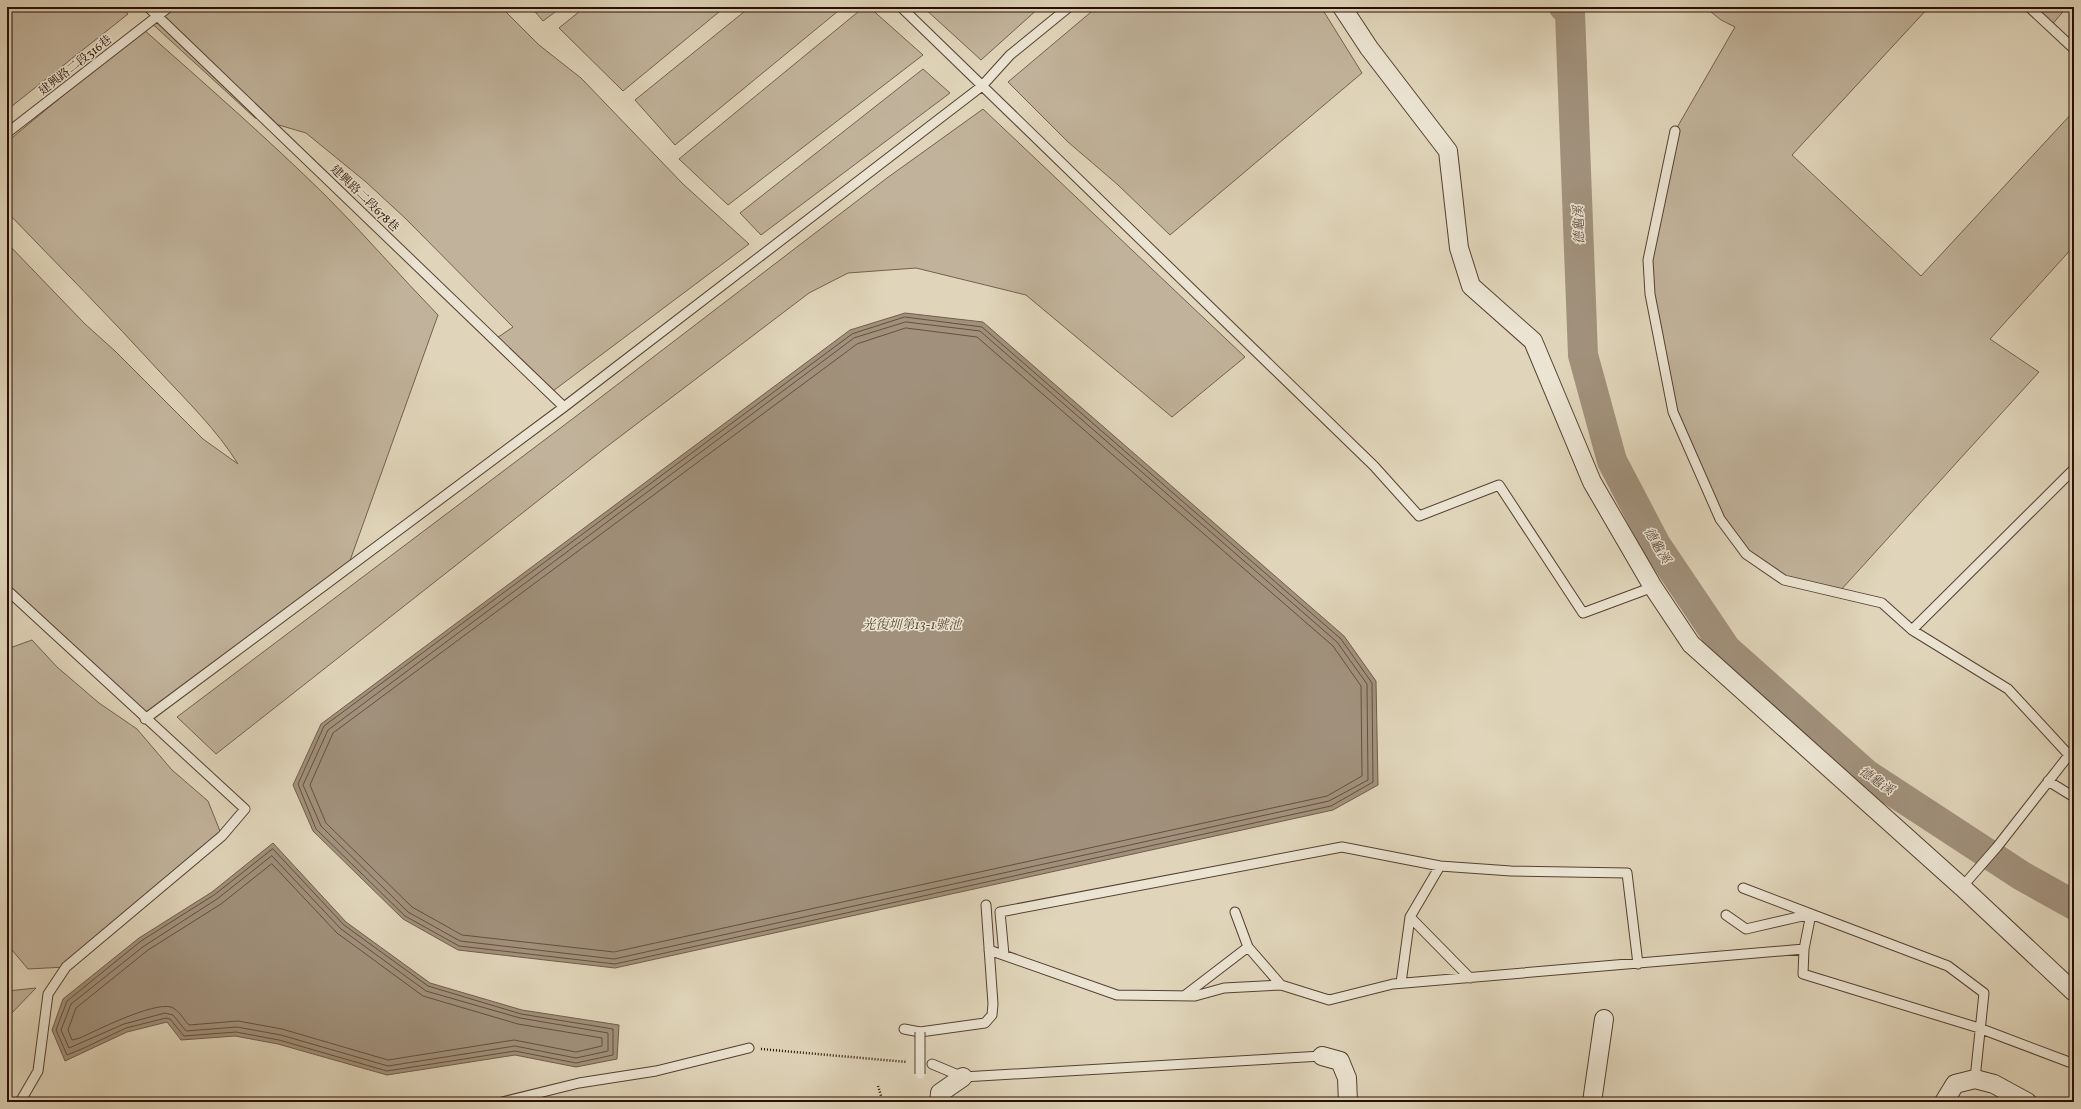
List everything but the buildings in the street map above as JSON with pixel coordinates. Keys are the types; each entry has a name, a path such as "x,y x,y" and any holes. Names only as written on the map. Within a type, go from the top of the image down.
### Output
{"street":[{"path":"1342,7 1369,48 1448,151 1459,248 1471,286 1533,341 1592,482 1653,587 1691,644 1963,887 2074,992"},
{"path":"1592,1102 1604,1019"},
{"path":"1322,1056 1340,1061 1348,1078 1348,1102"},
{"path":"939,1102 940,1093 963,1077"},
{"path":"1944,1102 1955,1084 1975,1079 1994,1084 2027,1102"}],"lane":[{"name":"建興路二段678巷","path":"148,7 564,407"},
{"name":"建興路二段316巷","path":"7,133 169,7"},
{"path":"901,7 1374,466 1419,516 1499,485 1583,613 1653,587"},
{"path":"145,719 564,407 982,86 1010,55 1069,7"},
{"path":"2029,7 2074,48"},
{"path":"1675,131 1648,260 1650,294 1673,412 1720,520 1746,554 1784,580 1882,603 1912,630 2008,689 2069,755 1997,847 1963,887"},
{"path":"1912,630 2074,469"},
{"path":"7,590 145,719 245,809 222,836 66,966 48,994 38,1072 20,1102"},
{"path":"2048,781 2074,797"},
{"path":"1004,955 1000,912 1342,847 1440,866 1511,871 1627,872 1638,964"},
{"path":"1401,984 1410,917 1440,866"},
{"path":"1743,888 1948,966 1984,993 1979,1028 1975,1079"},
{"path":"904,1029 920,1032 985,1023 992,1015 993,1004 986,905"},
{"path":"1235,912 1248,947 1281,985"},
{"path":"1726,915 1746,929 1811,914"},
{"path":"1811,914 1804,949 1803,974 1979,1028 2069,1062"},
{"path":"1410,917 1470,978"},
{"path":"1184,996 1248,947"},
{"path":"989,950 1117,995 1195,996 1224,988 1281,985 1329,1000 1401,984 1804,949"},
{"path":"920,1032 920,1074"},
{"path":"502,1102 578,1083 656,1071 748,1048"},
{"path":"932,1064 963,1077 1322,1056"}],"path":[{"path":"748,1048 932,1064"},
{"path":"878,1086 883,1102"}],"shaded area":[{"path":"7,7 121,7 128,14 7,110"},
{"path":"164,7 501,7 539,45 581,78 683,184 749,244 549,394 491,342 513,327 405,218 366,182 306,133 255,118 147,19"},
{"path":"531,7 562,7 543,21"},
{"path":"585,7 725,7 623,91 559,28"},
{"path":"750,7 843,7 675,145 635,100"},
{"path":"864,7 869,7 923,55 728,205 679,159"},
{"path":"923,7 1040,7 981,60"},
{"path":"1097,7 1321,7 1362,73 1170,235 1117,184 1068,142 1008,82"},
{"path":"1705,7 1929,7 1792,155 1921,276 2074,111 2074,246 1990,339 2039,372 1839,592 1784,580 1746,554 1720,519 1673,412 1648,260 1675,131 1735,27 1721,20"},
{"path":"2030,7 2067,7 2050,27"},
{"path":"143,29 304,174 438,315 347,569 145,719 7,587 7,243 85,324 115,351 203,439 238,464 221,439 191,405 7,212 7,142"},
{"path":"923,69 950,93 761,235 740,213"},
{"path":"983,109 1245,357 1172,417 1026,295 916,268 848,273 809,293 605,448 216,754 177,717 575,417 887,178"},
{"path":"32,640 57,667 99,703 137,729 172,770 208,801 222,836 66,967 28,969 7,944 7,649"},
{"path":"36,988 7,1018 7,991"}],"water":[{"name":"光復圳第13-1號池","path":"905,313 983,322 1344,636 1376,681 1378,785 1333,810 615,968 458,950 403,919 313,831 293,785 321,724 850,330"},
{"path":"273,843 346,922 430,983 522,1010 619,1025 617,1059 576,1067 515,1055 387,1075 278,1044 235,1036 181,1040 167,1022 127,1032 65,1061 52,1030 63,999 139,938 212,892"}],"waterway":[{"name":"德龜溪","path":"1564,7 1570,13 1583,355 1612,461 1656,545 1726,649 1866,774 2022,876 2074,905"}]}
